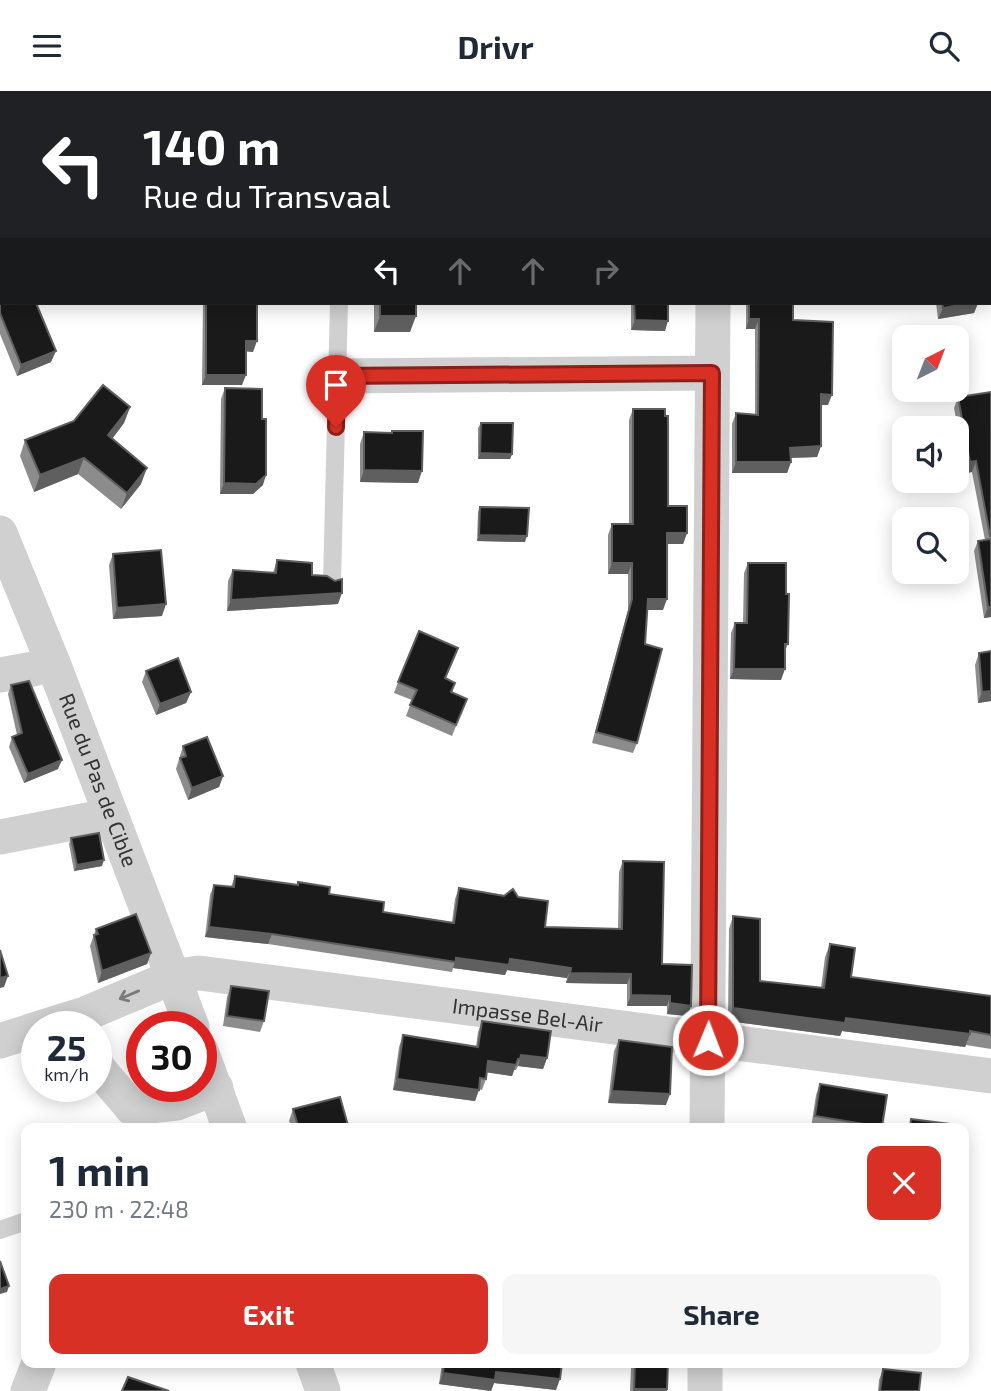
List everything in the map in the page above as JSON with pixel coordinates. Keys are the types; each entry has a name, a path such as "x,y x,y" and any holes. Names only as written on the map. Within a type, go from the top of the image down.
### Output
{"street":[{"path":"707,1123 713,305"},
{"path":"337,376 712,373"},
{"name":"Rue du Pas de Cible","path":"0,533 53,663 186,1011"},
{"path":"0,675 53,663"},
{"path":"0,838 93,820 110,813"},
{"name":"Impasse Bel-Air","path":"107,1011 173,977 199,973 991,1076"},
{"path":"0,1041 21,1034"},
{"path":"112,1092 128,1118 180,1102"},
{"path":"217,1093 228,1123"},
{"path":"29,1391 36,1368"},
{"path":"315,1368 323,1391"},
{"path":"705,1368 705,1391"}],"lane":[{"path":"332,581 338,305"},
{"path":"0,1230 21,1223"}],"building":[{"path":"0,305 37,305 56,351 21,365 0,313"},
{"path":"206,305 257,305 257,341 246,341 246,375 206,375"},
{"path":"380,305 416,305 416,316 380,316"},
{"path":"634,305 668,305 668,321 635,320"},
{"path":"749,305 793,305 793,320 833,322 832,395 821,394 821,446 790,448 791,462 736,462 736,413 758,415 759,319 749,319"},
{"path":"103,385 130,407 108,435 147,468 127,493 84,458 40,475 25,440 74,421"},
{"path":"225,388 262,389 262,419 266,419 266,475 256,484 224,483"},
{"path":"991,392 991,536 976,461 970,462 969,457 969,416 962,416 959,403 970,403 970,395"},
{"path":"633,409 665,409 665,416 668,416 668,506 687,506 687,533 667,533 667,599 648,599 645,644 662,649 637,743 596,732 632,599 632,563 612,563 612,524 633,524"},
{"path":"481,423 513,423 512,454 480,453"},
{"path":"423,431 422,471 364,470 364,432"},
{"path":"480,507 529,508 527,536 479,535"},
{"path":"991,539 991,607 988,607 978,541"},
{"path":"161,550 166,604 117,608 113,554"},
{"path":"277,560 312,563 312,575 327,576 335,581 342,579 342,593 231,600 233,570 276,573"},
{"path":"748,563 786,563 786,594 789,594 785,669 734,669 735,623 747,623"},
{"path":"419,631 458,648 445,678 455,683 451,692 467,699 456,725 410,705 417,690 398,682"},
{"path":"991,651 991,691 982,692 979,653"},
{"path":"178,658 191,692 160,704 146,671"},
{"path":"29,681 62,760 28,774 12,737 22,733 11,685"},
{"path":"207,737 223,776 192,788 180,758 186,756 183,746"},
{"path":"99,833 104,860 77,865 71,838"},
{"path":"623,861 664,862 662,964 692,965 691,1006 670,1003 670,996 631,995 631,974 570,973 571,968 510,959 509,965 456,958 456,962 209,927 214,885 234,887 235,876 330,887 329,894 384,902 383,912 454,923 459,888 504,896 513,889 518,897 548,901 545,927 622,929"},
{"path":"136,914 151,953 102,971 94,935 98,934 96,929"},
{"path":"733,916 760,919 760,981 824,988 830,944 855,948 851,977 991,996 991,1035 846,1018 845,1023 733,1008"},
{"path":"0,950 8,976 0,978"},
{"path":"231,986 269,991 264,1021 227,1016"},
{"path":"482,1021 551,1031 547,1058 521,1055 516,1065 488,1061 486,1079 480,1078 479,1090 397,1079 403,1035 478,1047"},
{"path":"619,1040 672,1047 670,1094 612,1091"},
{"path":"820,1084 887,1095 883,1123 858,1123 815,1116"},
{"path":"340,1097 347,1123 297,1123 293,1109"},
{"path":"911,1119 942,1123 911,1123"},
{"path":"0,1261 9,1286 0,1289"},
{"path":"444,1368 561,1368 560,1379 496,1372 495,1380 443,1373"},
{"path":"635,1368 668,1368 667,1389 634,1389"},
{"path":"883,1369 921,1373 919,1391 880,1391"},
{"path":"128,1377 169,1391 122,1391"}],"route":[{"path":"336,427 337,376 712,373 708,1040"}]}
